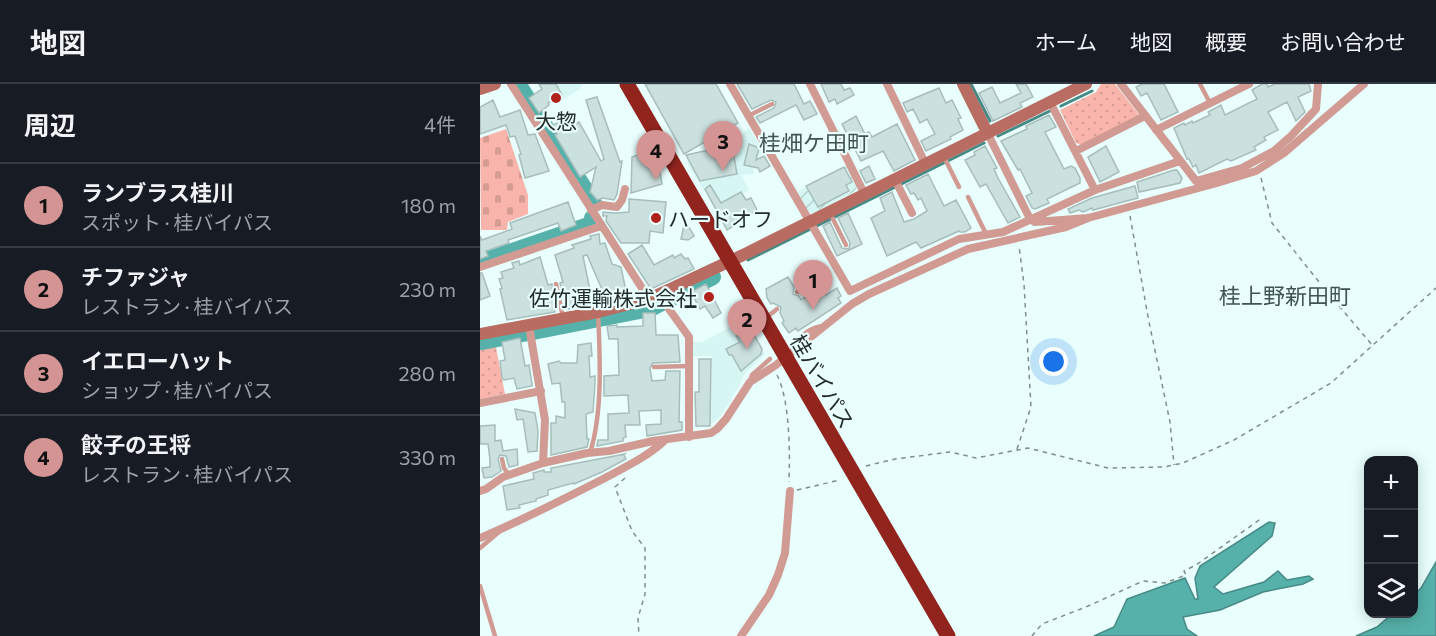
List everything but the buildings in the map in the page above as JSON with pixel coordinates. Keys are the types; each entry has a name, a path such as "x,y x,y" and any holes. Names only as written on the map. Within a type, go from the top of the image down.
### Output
{"highway":[{"name":"桂バイパス","path":"627,84 948,636"}],"street":[{"path":"480,89 495,84"},
{"path":"511,84 601,226 688,337 689,437"},
{"path":"730,84 850,291 959,239 1003,232 1095,190 1180,162"},
{"path":"810,84 864,193"},
{"path":"887,84 925,163"},
{"path":"963,84 1030,219 1035,222 1088,218"},
{"path":"480,334 530,331 563,319 598,317 659,299 864,193 897,184 925,163 946,159 987,132 1086,84"},
{"path":"1121,84 1196,182 1242,168 1274,151 1316,109 1318,84"},
{"path":"1156,130 1249,84"},
{"path":"480,491 509,475 543,463 653,441 711,433 726,419 750,382 786,358 852,304 869,294 968,249 1066,227 1128,206 1256,171 1284,153 1364,84"},
{"path":"1050,102 1095,190"},
{"path":"1076,151 1144,116"},
{"path":"897,184 912,213"},
{"path":"591,210 602,205 617,207 625,189"},
{"path":"480,267 601,226"},
{"path":"530,331 546,420 543,463"},
{"path":"480,403 541,391"},
{"path":"480,538 501,530 639,460 664,441"},
{"path":"741,636 769,595 778,575 785,553 784,538 790,491"}],"lane":[{"path":"1200,84 1210,103"},
{"path":"748,116 772,104"},
{"path":"946,159 959,187"},
{"path":"968,197 986,234"},
{"path":"829,211 846,245"},
{"path":"556,284 563,319"},
{"path":"764,319 777,309"},
{"path":"590,453 596,433 600,348 598,317"},
{"path":"793,343 816,327 825,326"},
{"path":"750,382 752,375 770,359"},
{"path":"654,367 689,366"},
{"path":"502,459 509,475"},
{"path":"480,548 501,530"},
{"path":"480,586 495,636"}],"path":[{"path":"1260,172 1272,223 1372,346"},
{"path":"1128,206 1170,422 1174,465"},
{"path":"1017,449 1031,407 1024,284 1019,246 1022,237"},
{"path":"866,466 895,459 951,452 976,458 1028,448 1108,468 1164,467 1200,457 1234,440 1331,383 1436,288"},
{"path":"776,371 784,397 790,491 840,480"},
{"path":"627,476 615,487 632,531 645,548 645,594 638,618 639,636"},
{"path":"1032,636 1042,624 1143,581 1165,583 1186,575 1184,571 1197,565 1262,518"}],"shaded area":[{"name":"大惣","path":"538,84 582,84 579,90 552,105"},
{"path":"749,128 765,153 758,156 753,174 741,175 749,190 715,209 687,163 713,148 732,144"},
{"path":"846,166 857,187 854,192 813,213 807,211 795,193"},
{"path":"746,319 765,354 745,373 720,417 711,424 712,356 691,356 692,342 702,342"}],"green space":[{"path":"1101,84 1115,84 1140,116 1082,145 1076,143 1060,110 1096,92"},
{"path":"506,129 528,195 528,214 508,222 507,230 481,230 480,138"},
{"path":"495,342 505,394 480,399 480,343"}],"water":[{"path":"1269,522 1275,523 1272,536 1214,587 1223,594 1264,582 1278,571 1287,580 1309,576 1313,579 1303,584 1263,592 1220,610 1183,617 1187,629 1197,636 1094,636 1114,627 1127,599 1185,578 1195,599 1198,599 1195,578 1200,566"},
{"path":"1436,562 1436,636 1356,636 1377,627 1387,618 1418,618 1418,591"}],"waterway":[{"path":"971,84 990,121"},
{"path":"521,88 594,203"},
{"path":"1061,106 1092,91"},
{"path":"998,136 1052,110"},
{"path":"748,260 984,143"},
{"path":"480,262 591,224 592,218"},
{"path":"482,342 650,309 713,277"}],"place":[{"name":"大惣","path":"556,98"},
{"name":"イエローハット","path":"723,171"},
{"name":"餃子の王将","path":"656,180"},
{"name":"ハードオフ","path":"656,218"},
{"name":"佐竹運輸株式会社","path":"709,297"},
{"name":"ランブラス桂川","path":"813,310"},
{"name":"チファジャ","path":"747,349"}],"district":[{"name":"桂畑ケ田町","path":"814,142"},
{"name":"桂上野新田町","path":"1285,295"}]}
